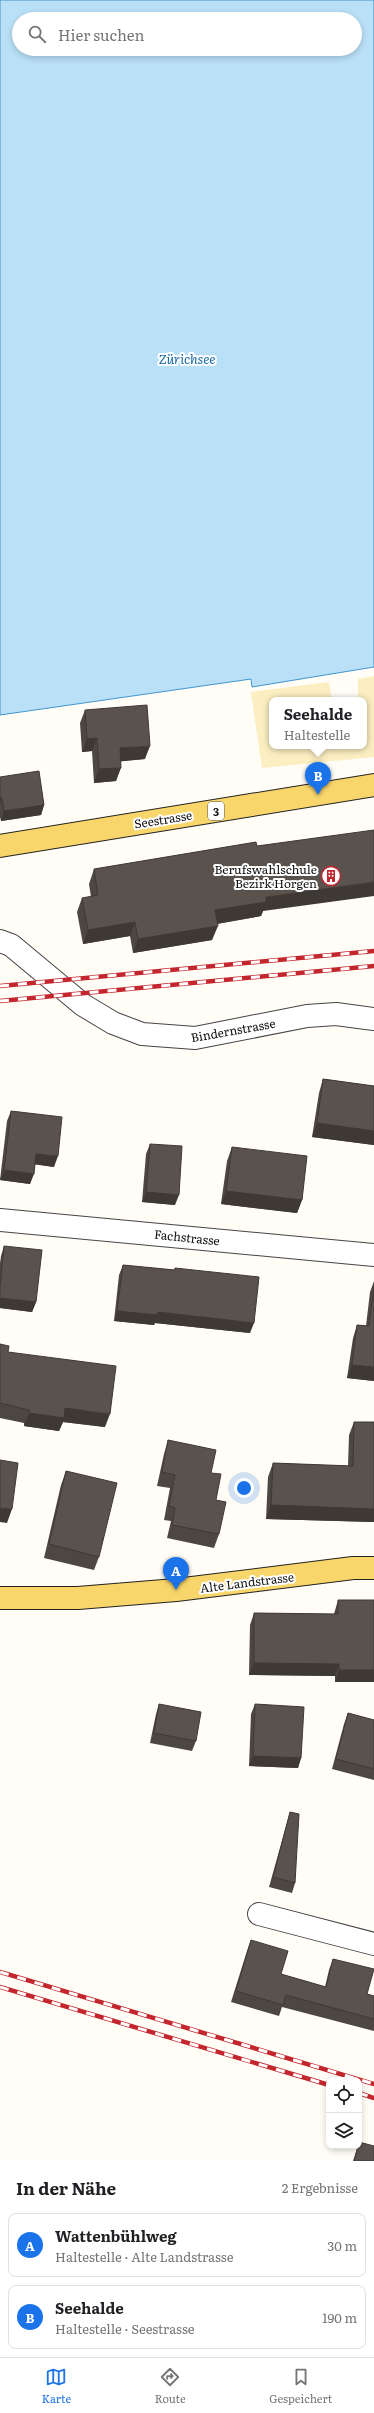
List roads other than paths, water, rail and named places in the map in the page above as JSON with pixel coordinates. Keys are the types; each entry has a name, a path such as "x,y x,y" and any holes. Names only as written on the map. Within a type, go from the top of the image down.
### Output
{"main road":[{"name":"Seestrasse","path":"0,846 374,785"},
{"name":"Alte Landstrasse","path":"0,1598 78,1598 176,1590 353,1568 374,1568"}],"street":[{"name":"Bindernstrasse","path":"0,941 11,945 84,1004 113,1024 142,1034 195,1038 307,1016 336,1014 374,1019"},
{"name":"Fachstrasse","path":"0,1220 374,1255"},
{"path":"259,1914 374,1944"}],"water":[{"name":"Zürichsee","path":"0,0 374,0 374,667 252,687 251,679 0,715"}],"railway":[{"path":"0,986 374,951"},
{"path":"0,1001 374,966"},
{"path":"0,1972 374,2084"},
{"path":"0,1987 326,2084"},
{"path":"362,2094 374,2098"}],"place":[{"name":"Seehalde","path":"318,795"},
{"name":"Berufswahlschule Bezirk Horgen","path":"331,876"},
{"name":"Wattenbühlweg","path":"176,1590"}]}
